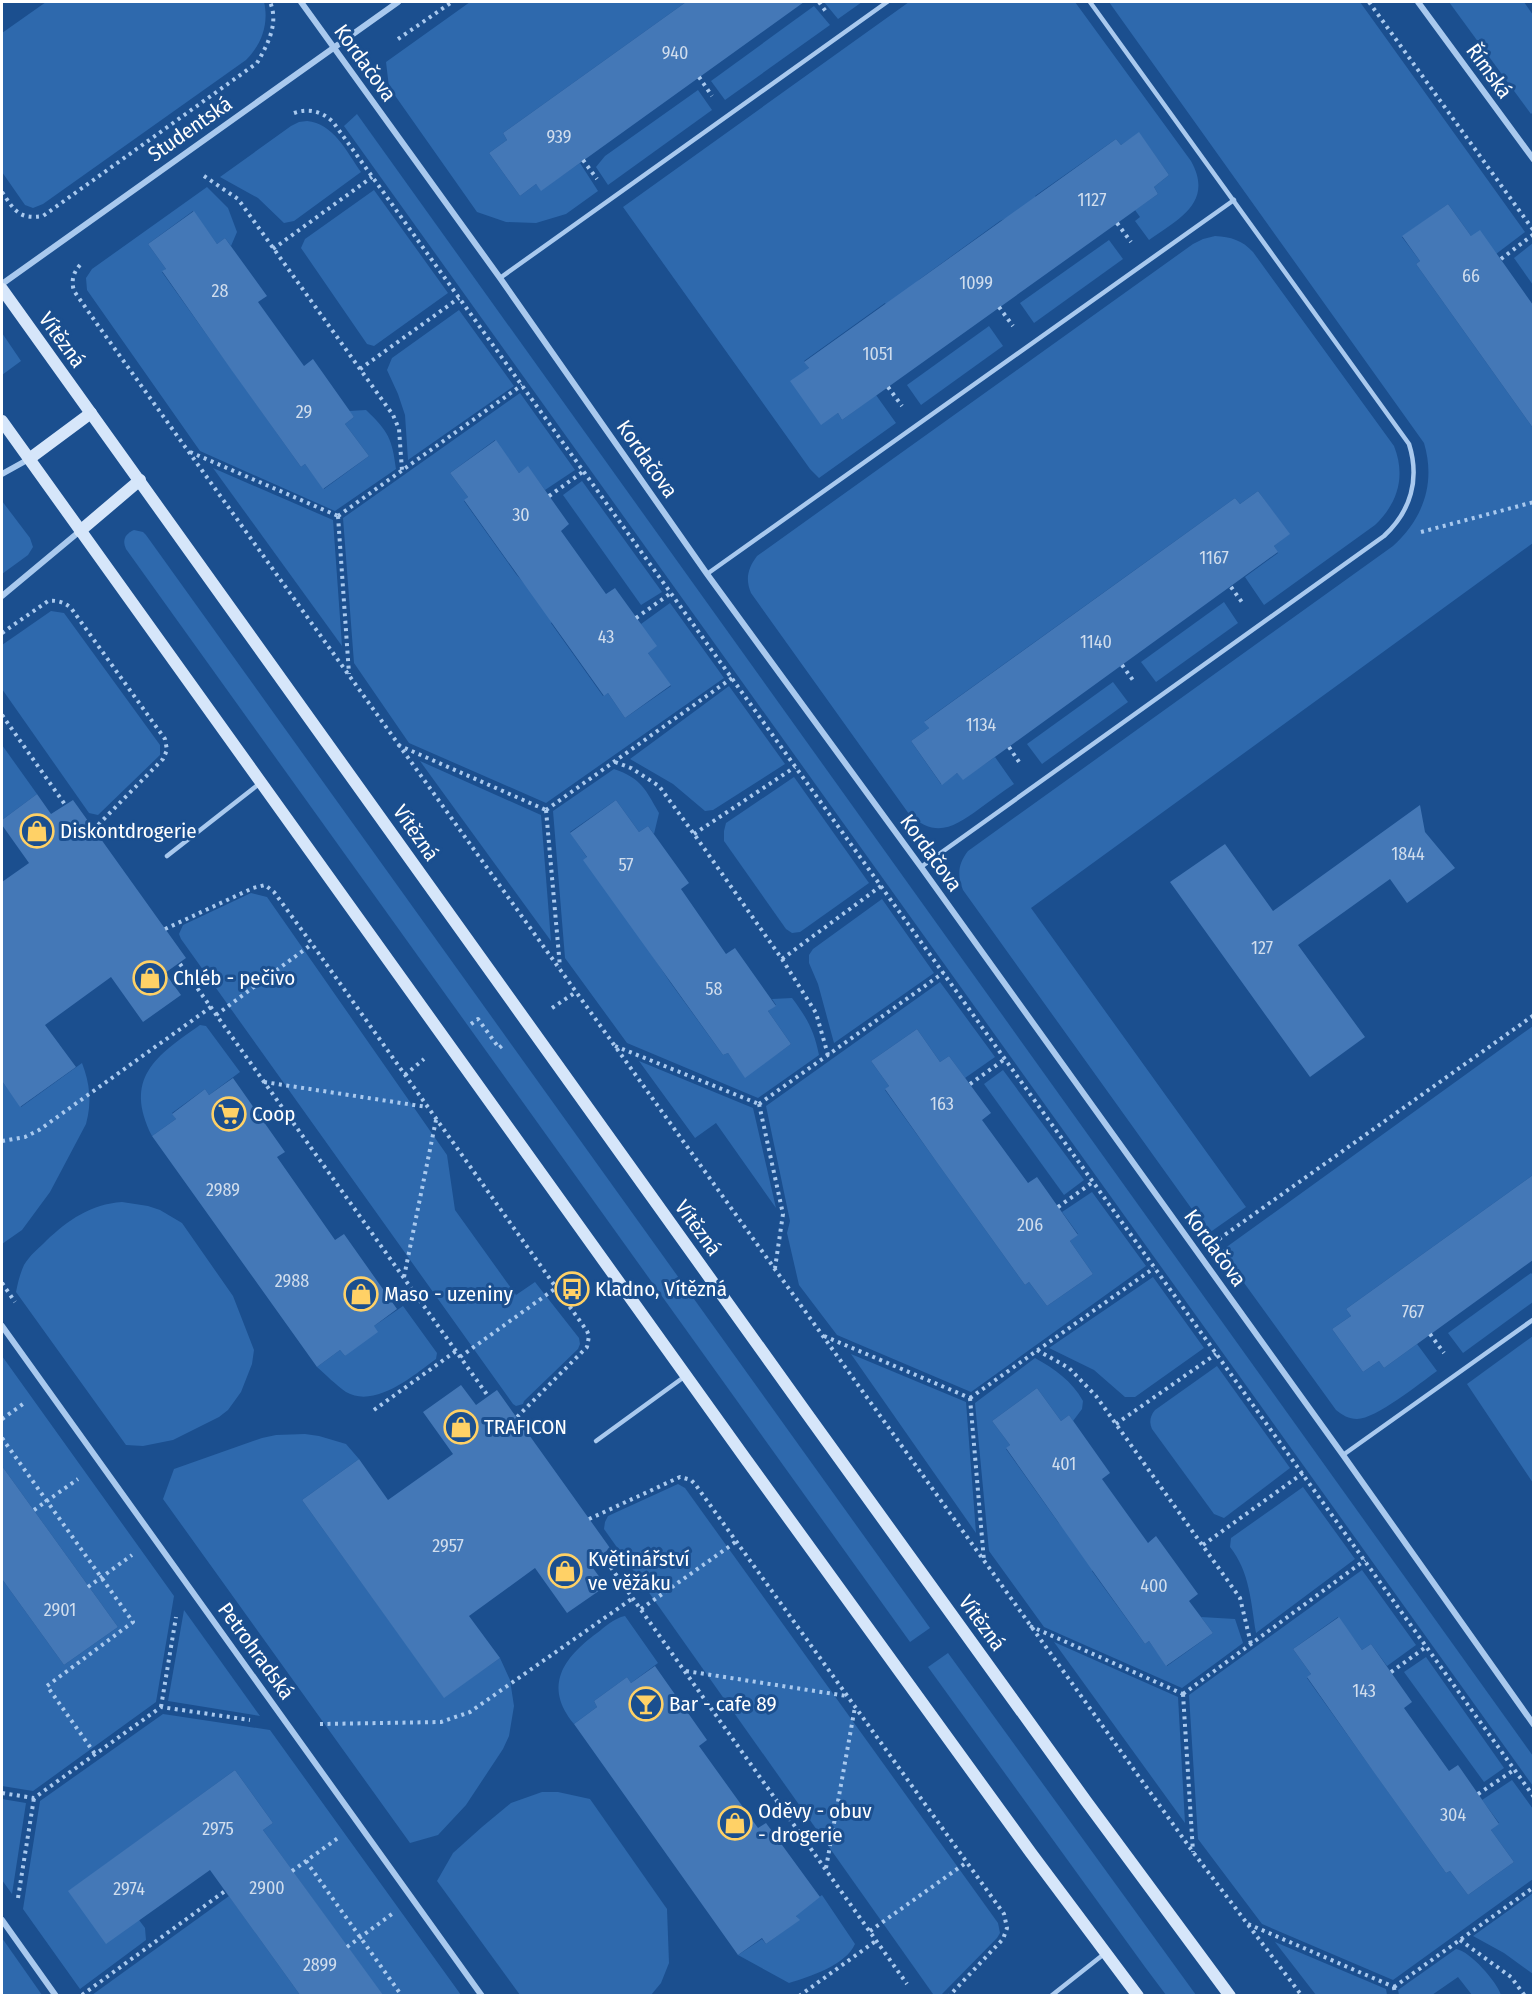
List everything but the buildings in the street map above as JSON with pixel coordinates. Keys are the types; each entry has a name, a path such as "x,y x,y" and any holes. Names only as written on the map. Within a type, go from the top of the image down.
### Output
{"main road":[{"name":"Vítězná","path":"2,289 1086,1801 1230,1995"},
{"path":"29,459 91,413"},
{"path":"2,421 686,1376 1010,1824 1138,1995"},
{"path":"80,531 140,480"}],"street":[{"name":"Kordačova","path":"301,2 500,278 707,574 921,867 1343,1455 1533,1725"},
{"name":"Studentská","path":"2,284 398,2"},
{"name":"Římská","path":"1418,2 1533,160"},
{"path":"2,474 29,459"},
{"path":"2,596 80,531"},
{"name":"Petrohradská","path":"2,1326 482,1995"},
{"path":"2,1920 56,1995"}],"lane":[{"path":"500,278 886,2"},
{"path":"921,867 1368,547 1393,527 1407,505 1414,480 1413,456 1409,444 1090,2"},
{"path":"707,574 1234,200"},
{"path":"167,856 261,783"},
{"path":"1343,1455 1533,1319"},
{"path":"597,1441 686,1376"},
{"path":"1051,1995 1106,1952"}],"path":[{"path":"2,192 15,210 28,218 43,216 257,63 267,46 274,22 270,2"},
{"path":"398,39 452,2"},
{"path":"1369,2 1533,233 1501,259"},
{"path":"288,115 304,110 327,116 882,886 1533,1797"},
{"path":"214,169 203,177 238,199 393,415 399,429 402,470"},
{"path":"273,249 372,177"},
{"path":"82,263 77,267 72,278 74,291 1192,1851 1302,1995"},
{"path":"360,369 459,298"},
{"path":"338,516 522,386"},
{"path":"188,451 338,516"},
{"path":"549,496 584,471"},
{"path":"1368,547 1533,502"},
{"path":"338,516 350,677"},
{"path":"636,618 671,593"},
{"path":"2,633 48,601 66,603 165,740 167,750 163,759 94,829"},
{"path":"546,810 732,678"},
{"path":"2,715 66,807"},
{"path":"398,745 546,810"},
{"path":"615,762 632,768 658,786 694,834 782,958 816,1012 828,1055"},
{"path":"694,834 795,767"},
{"path":"546,810 560,970"},
{"path":"165,928 253,888 265,885 274,892 312,944 587,1331 589,1342 584,1351 516,1418"},
{"path":"782,958 882,886"},
{"path":"216,1015 312,944"},
{"path":"180,964 488,1396"},
{"path":"759,1104 943,973"},
{"path":"405,1075 478,1018 499,1048 528,1024 576,992"},
{"path":"2,1141 25,1137 39,1130 211,1007"},
{"path":"1198,1254 1533,1015"},
{"path":"614,1045 759,1104"},
{"path":"970,1084 1005,1059"},
{"path":"264,1082 428,1107"},
{"path":"759,1104 783,1214 775,1268"},
{"path":"404,1278 436,1119"},
{"path":"1058,1207 1093,1182"},
{"path":"970,1398 1154,1268"},
{"path":"2,1283 18,1305"},
{"path":"460,1357 556,1288"},
{"path":"823,1335 970,1398"},
{"path":"1037,1350 1069,1368 1096,1396 1240,1598 1251,1644"},
{"path":"374,1410 456,1351"},
{"path":"1116,1424 1216,1354"},
{"path":"970,1398 984,1562"},
{"path":"2,1438 133,1622 47,1686 95,1754"},
{"path":"34,1510 100,1463"},
{"path":"1203,1545 1302,1473"},
{"path":"589,1519 675,1479 686,1478 695,1484 1007,1920 1006,1934 949,1995"},
{"path":"88,1587 155,1538"},
{"path":"641,1609 737,1541"},
{"path":"602,1555 907,1984"},
{"path":"1183,1694 1365,1560"},
{"path":"161,1707 183,1578"},
{"path":"317,1724 431,1722 460,1716 519,1678 633,1598"},
{"path":"1030,1626 1183,1694"},
{"path":"1391,1672 1426,1647"},
{"path":"685,1671 848,1697"},
{"path":"1183,1694 1192,1851"},
{"path":"826,1869 855,1706"},
{"path":"18,1900 34,1798 161,1707 289,1726"},
{"path":"1478,1794 1514,1770"},
{"path":"2,1792 34,1798"},
{"path":"292,1871 359,1824"},
{"path":"306,1861 402,1995"},
{"path":"870,1931 967,1862"},
{"path":"1394,1987 1533,1887"},
{"path":"81,1995 225,1891"},
{"path":"347,1947 413,1899"},
{"path":"1247,1924 1394,1987"},
{"path":"799,1995 877,1940"},
{"path":"1460,1940 1511,1977 1525,1995"},
{"path":"1394,1987 1395,1995"}],"shaded area":[{"path":"46,2 264,2 266,18 260,40 246,60 43,204 33,208 25,205 2,172 2,33"},
{"path":"470,2 686,2 503,133 507,140 489,153 520,196 536,184 541,190 580,163 598,191 566,214 536,223 506,222 477,212 389,87 386,62"},
{"path":"824,2 862,2 838,19"},
{"path":"909,2 1075,2 1191,161 1197,175 1198,188 1196,198 1182,217 1149,240 1135,221 1140,217 1135,210 1158,194 1154,187 1169,175 1139,133 1121,145 1116,139 1035,196 1039,203 1000,221 920,279 890,310 885,303 804,361 809,368 821,424 838,413 842,420 876,395 896,423 819,478 810,469 623,207"},
{"path":"1109,2 1360,2 1525,232 1496,254 1471,236 1448,204 1402,237 1420,261 1416,264 1533,428 1533,543 1031,908 1246,1207 1209,1233 963,890 959,874 960,865 968,851 1393,546 1419,512 1427,486 1427,458 1424,443"},
{"path":"1449,2 1524,2 1533,15 1533,112 1531,114"},
{"path":"814,6 830,25 725,100 711,81"},
{"path":"698,90 712,110 608,185 596,167 605,156"},
{"path":"357,114 1533,1756 1533,1786 344,126"},
{"path":"307,121 316,123 332,133 361,172 294,221 284,223 258,198 220,177 291,126"},
{"path":"207,187 228,208 237,232 231,246 225,238 217,244 193,211 148,244 166,269 162,272 301,467 305,464 324,489 369,456 345,424 354,417 349,411 366,410 385,430 391,443 396,469 335,511 200,451 87,290 86,278 92,269"},
{"path":"374,190 448,293 374,346 367,344 301,248 305,239"},
{"path":"1215,236 1236,240 1253,252 1394,446 1398,457 1399,478 1398,488 1389,508 1375,525 1264,605 1245,577 1278,553 1274,546 1289,534 1258,491 1240,504 1235,498 925,721 929,728 911,741 941,784 957,773 963,779 995,757 1014,784 953,825 936,828 919,822 909,814 751,593 748,574 751,565 757,556 1193,244"},
{"path":"1109,240 1123,259 1034,323 1020,303"},
{"path":"1533,243 1533,285 1514,258"},
{"path":"459,310 514,386 408,460 405,415 387,370 392,358"},
{"path":"989,326 1003,346 921,405 907,385"},
{"path":"2,333 21,361 2,375"},
{"path":"520,393 575,470 545,490 528,467 519,473 495,440 450,473 468,497 464,501 516,574 555,619 551,623 603,696 608,693 625,718 671,686 648,653 641,624 670,603 724,678 546,803 409,743 354,663 343,518"},
{"path":"213,468 333,520 342,646"},
{"path":"582,481 662,592 641,605 563,495"},
{"path":"2,501 30,538 33,547 28,555 2,574"},
{"path":"134,530 146,535 930,1628 910,1642 126,549 125,538"},
{"path":"1224,602 1238,623 1156,682 1141,662"},
{"path":"51,611 64,613 160,745 160,755 98,815 89,813 2,689 2,645"},
{"path":"1113,682 1128,702 1042,764 1027,744"},
{"path":"729,686 785,764 713,810 705,811 673,784 630,759"},
{"path":"2,745 37,794 2,820"},
{"path":"420,761 541,815 551,941"},
{"path":"614,769 631,776 650,798 659,813 654,834 648,826 639,832 616,800 570,832 670,982 723,1055 728,1053 745,1077 791,1044 768,1011 776,1005 772,999 792,998 812,1031 819,1055 758,1098 627,1043 565,958 553,811"},
{"path":"794,777 869,883 800,932 792,933 786,929 724,841 724,831 726,823"},
{"path":"251,893 267,897 447,1155 455,1210 516,1295 535,1282 579,1338 578,1349 523,1404 516,1406 513,1404 181,939 179,934 183,925"},
{"path":"882,899 934,973 834,1043 818,984 809,963 809,955 813,949"},
{"path":"940,982 995,1057 965,1078 949,1056 940,1062 917,1029 871,1061 889,1086 885,1090 1025,1285 1029,1282 1047,1306 1093,1274 1070,1241 1078,1234 1062,1212 1092,1192 1146,1266 971,1392 837,1335 799,1285 787,1233 790,1221 766,1106"},
{"path":"200,1025 206,1026 240,1072 209,1095 205,1089 172,1113 176,1119 152,1136 144,1116 141,1099 143,1084 149,1070 170,1047"},
{"path":"1533,1026 1533,1175 1346,1309 1351,1316 1332,1329 1363,1372 1379,1361 1384,1368 1417,1344 1437,1371 1398,1400 1375,1413 1357,1419 1346,1416 1336,1410 1221,1251"},
{"path":"639,1061 753,1108 776,1208 716,1123 695,1138"},
{"path":"82,1063 89,1093 86,1124 50,1192 22,1230 2,1244 2,1081 21,1107"},
{"path":"1003,1070 1084,1180 1064,1195 984,1084"},
{"path":"122,1202 160,1210 182,1223 233,1296 254,1350 252,1364 241,1392 228,1410 219,1417 173,1440 143,1446 126,1445 16,1292 24,1265 54,1233 81,1214 100,1206"},
{"path":"1531,1273 1533,1275 1533,1302 1463,1353 1448,1333"},
{"path":"1153,1277 1204,1348 1135,1397 1125,1397 1094,1370 1049,1348"},
{"path":"403,1306 437,1353 436,1359 406,1381 381,1393 357,1396 346,1392 317,1367 340,1350 345,1356 374,1326"},
{"path":"1533,1336 1533,1483 1467,1384"},
{"path":"851,1354 966,1402 976,1533"},
{"path":"2,1356 174,1596 156,1702 33,1791 2,1786 2,1579 64,1665 118,1627 2,1466"},
{"path":"1035,1358 1056,1371 1068,1382 1083,1401 1082,1409 1073,1421 1069,1415 1061,1421 1037,1388 992,1421 1010,1445 1006,1449 1058,1522 1096,1567 1092,1571 1145,1644 1149,1641 1167,1666 1213,1633 1201,1617 1235,1619 1243,1643 1182,1688 1044,1627 989,1551 975,1403"},
{"path":"1217,1366 1290,1468 1224,1518 1214,1514 1152,1429 1150,1421 1155,1410"},
{"path":"305,1434 346,1444 359,1459 302,1500 444,1697 500,1658 510,1680 514,1706 509,1736 503,1749 466,1805 438,1835 410,1843 163,1499 174,1469 262,1438"},
{"path":"678,1484 685,1488 998,1923 1000,1933 997,1938 942,1994 933,1994 604,1529 608,1516"},
{"path":"1303,1487 1355,1559 1256,1633 1249,1588 1242,1567 1230,1547 1231,1538"},
{"path":"1362,1570 1416,1645 1387,1666 1371,1644 1362,1650 1338,1617 1293,1649 1311,1674 1307,1678 1446,1873 1450,1871 1468,1895 1514,1862 1491,1830 1499,1823 1482,1800 1512,1780 1533,1809 1533,1879 1393,1980 1262,1924 1198,1839 1189,1695"},
{"path":"184,1610 260,1716 168,1701"},
{"path":"625,1616 658,1663 631,1683 627,1677 594,1701 597,1707 574,1724 560,1697 561,1674 575,1652 610,1623"},
{"path":"1054,1642 1178,1697 1185,1823"},
{"path":"948,1653 1196,1995 1166,1995 1145,1967 928,1667"},
{"path":"1426,1657 1504,1768 1484,1782 1404,1672"},
{"path":"163,1714 270,1730 461,1995 382,1995 263,1830 273,1823 235,1770 69,1891 139,1920 145,1928 146,1940 80,1989 23,1909 40,1801"},
{"path":"542,1792 558,1792 590,1799 667,1909 669,1963 661,1983 651,1995 520,1995 437,1881 453,1853 482,1827 511,1803"},
{"path":"2,1799 26,1803 12,1894 2,1880"},
{"path":"1533,1893 1533,1974 1504,1953 1473,1936"},
{"path":"822,1895 855,1944 844,1958 826,1969 789,1983 738,1955 762,1939 766,1944 799,1920 795,1914"},
{"path":"229,1896 300,1995 92,1995"},
{"path":"2,1938 42,1995 2,1995"},
{"path":"1275,1942 1386,1989 1387,1995 1316,1995"},
{"path":"1456,1949 1468,1955 1482,1968 1501,1995 1472,1995 1458,1977 1432,1995 1399,1995 1398,1990"}],"place":[{"name":"Diskontdrogerie","path":"37,831"},
{"name":"Chléb - pečivo","path":"150,978"},
{"name":"Coop","path":"229,1114"},
{"name":"Kladno, Vítězná","path":"572,1289"},
{"name":"Maso - uzeniny","path":"361,1294"},
{"name":"TRAFICON","path":"461,1427"},
{"name":"Květinářství ve věžáku","path":"565,1571"},
{"name":"Bar - cafe 89","path":"646,1704"},
{"name":"Oděvy - obuv - drogerie","path":"735,1823"}]}
